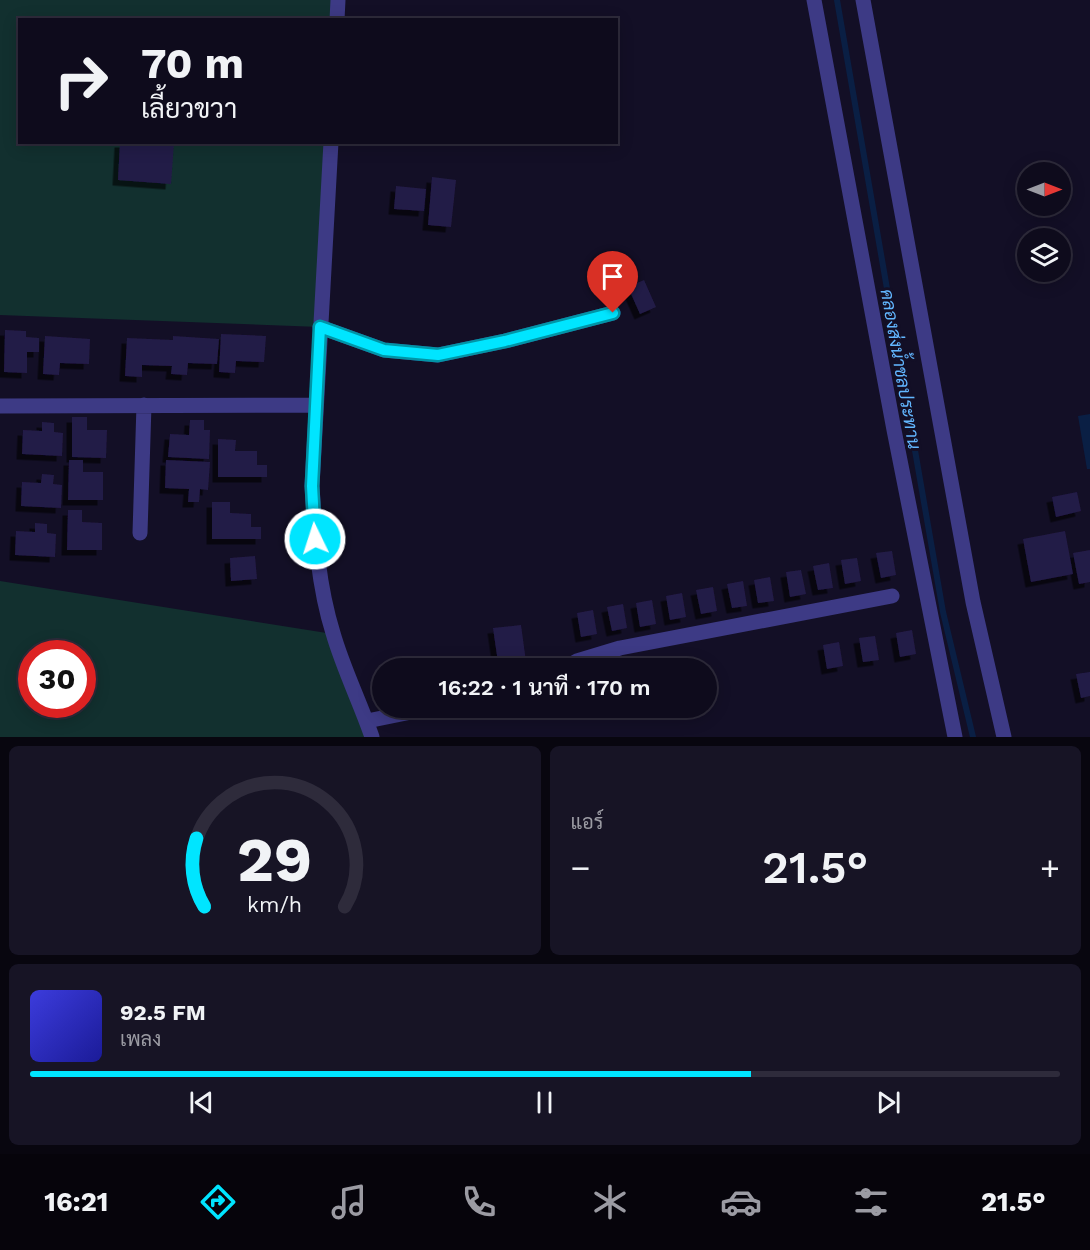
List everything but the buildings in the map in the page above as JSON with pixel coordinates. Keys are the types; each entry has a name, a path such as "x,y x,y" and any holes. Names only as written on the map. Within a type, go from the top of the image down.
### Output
{"street":[{"path":"337,18 338,0"},
{"path":"814,0 891,418 954,737"},
{"path":"863,0 973,602 1004,737"},
{"path":"331,144 312,486 315,539 321,582 333,634 372,737"},
{"path":"320,327 384,350 438,355 505,341 613,313"},
{"path":"140,533 144,405"},
{"path":"0,406 316,405"},
{"path":"587,658 620,648 892,596"},
{"path":"367,721 382,718"}],"green space":[{"path":"0,0 338,0 337,18 18,18 18,144 331,144 320,327 0,315"},
{"path":"0,581 333,634 372,737 0,737"}],"water":[{"path":"1090,414 1090,469 1087,469 1078,416"}],"waterway":[{"name":"คลองส่งน้ำชลประทาน","path":"837,0 943,612 973,737"}],"route":[{"path":"315,539 312,486 320,327 384,350 438,355 505,341 613,313"}]}
